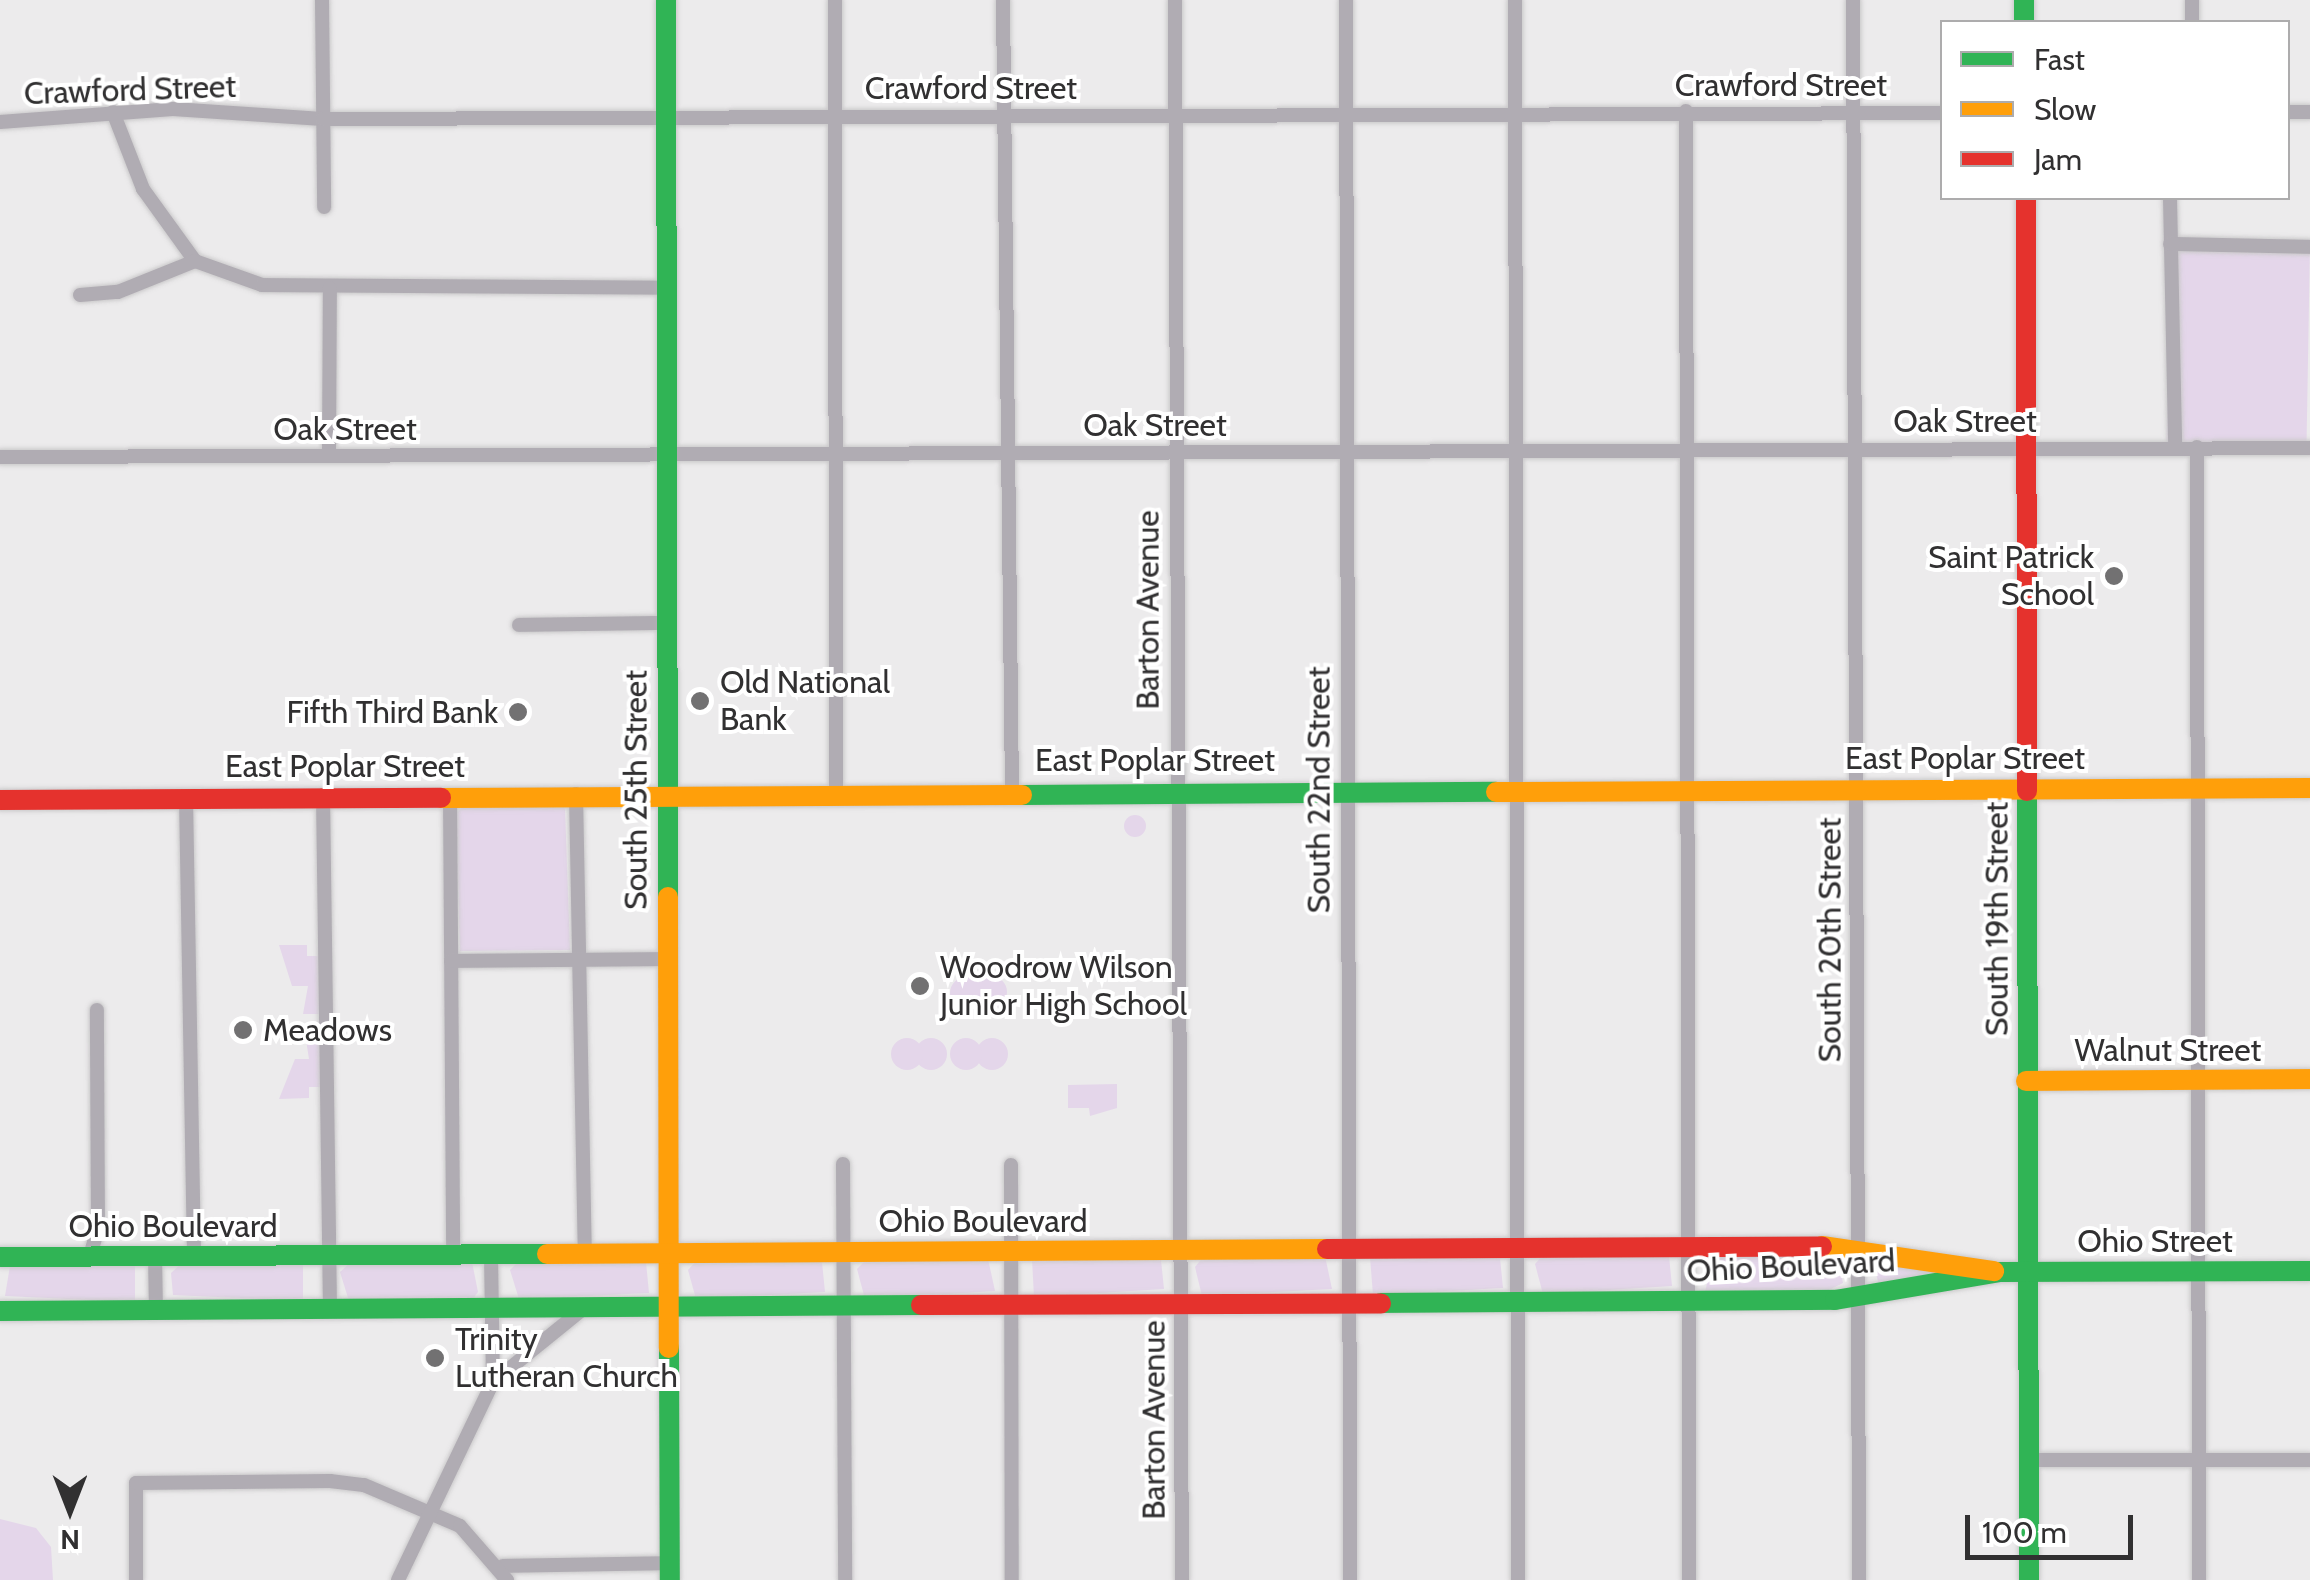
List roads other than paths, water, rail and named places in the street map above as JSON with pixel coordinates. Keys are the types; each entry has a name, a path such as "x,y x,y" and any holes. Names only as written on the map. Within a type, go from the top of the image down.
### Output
{"street":[{"path":"322,0 324,207"},
{"name":"South 25th Street","path":"666,0 664,454 670,1571"},
{"path":"836,0 836,792"},
{"path":"1003,0 1004,454 1012,791"},
{"name":"Barton Avenue","path":"1174,0 1182,1580"},
{"name":"South 22nd Street","path":"1346,0 1344,451 1350,1580"},
{"path":"1515,0 1518,1580"},
{"name":"South 20th Street","path":"1853,0 1859,1580"},
{"name":"Crawford Street","path":"0,122 113,112 323,119 1516,111 1940,114"},
{"path":"1686,111 1689,1580"},
{"path":"113,112 143,189 195,261 262,285 666,288"},
{"name":"South 19th Street","path":"2026,200 2029,1580"},
{"path":"2170,200 2175,446"},
{"path":"2170,244 2310,247"},
{"path":"80,295 118,292 195,261"},
{"path":"329,456 330,288"},
{"path":"2197,446 2199,1580"},
{"name":"Oak Street","path":"0,457 2310,448"},
{"path":"518,625 667,623"},
{"name":"East Poplar Street","path":"0,800 666,792 2310,788"},
{"path":"576,794 585,1254"},
{"path":"323,795 330,1310"},
{"path":"450,796 453,1255"},
{"path":"186,797 194,1255"},
{"path":"451,960 666,959"},
{"path":"90,1256 98,1228 97,1010"},
{"name":"Walnut Street","path":"2026,1081 2310,1079"},
{"path":"843,1164 846,1580"},
{"path":"1011,1165 1012,1580"},
{"name":"Ohio Boulevard","path":"0,1257 1860,1248 2001,1272"},
{"path":"491,1254 493,1382"},
{"path":"154,1255 156,1310"},
{"name":"Ohio Street","path":"2001,1272 2310,1271"},
{"name":"Ohio Boulevard","path":"0,1311 1689,1302 1860,1298 2001,1272"},
{"path":"398,1580 426,1510 493,1382 584,1308"},
{"path":"2030,1460 2310,1460"},
{"path":"136,1580 136,1483 330,1481 426,1510 505,1573 670,1571"}],"place":[{"name":"Saint Patrick School","path":"2114,576"},
{"name":"Old National Bank","path":"700,701"},
{"name":"Fifth Third Bank","path":"518,712"},
{"name":"Woodrow Wilson Junior High School","path":"920,986"},
{"name":"Meadows","path":"243,1030"},
{"name":"Trinity Lutheran Church","path":"435,1358"}]}
